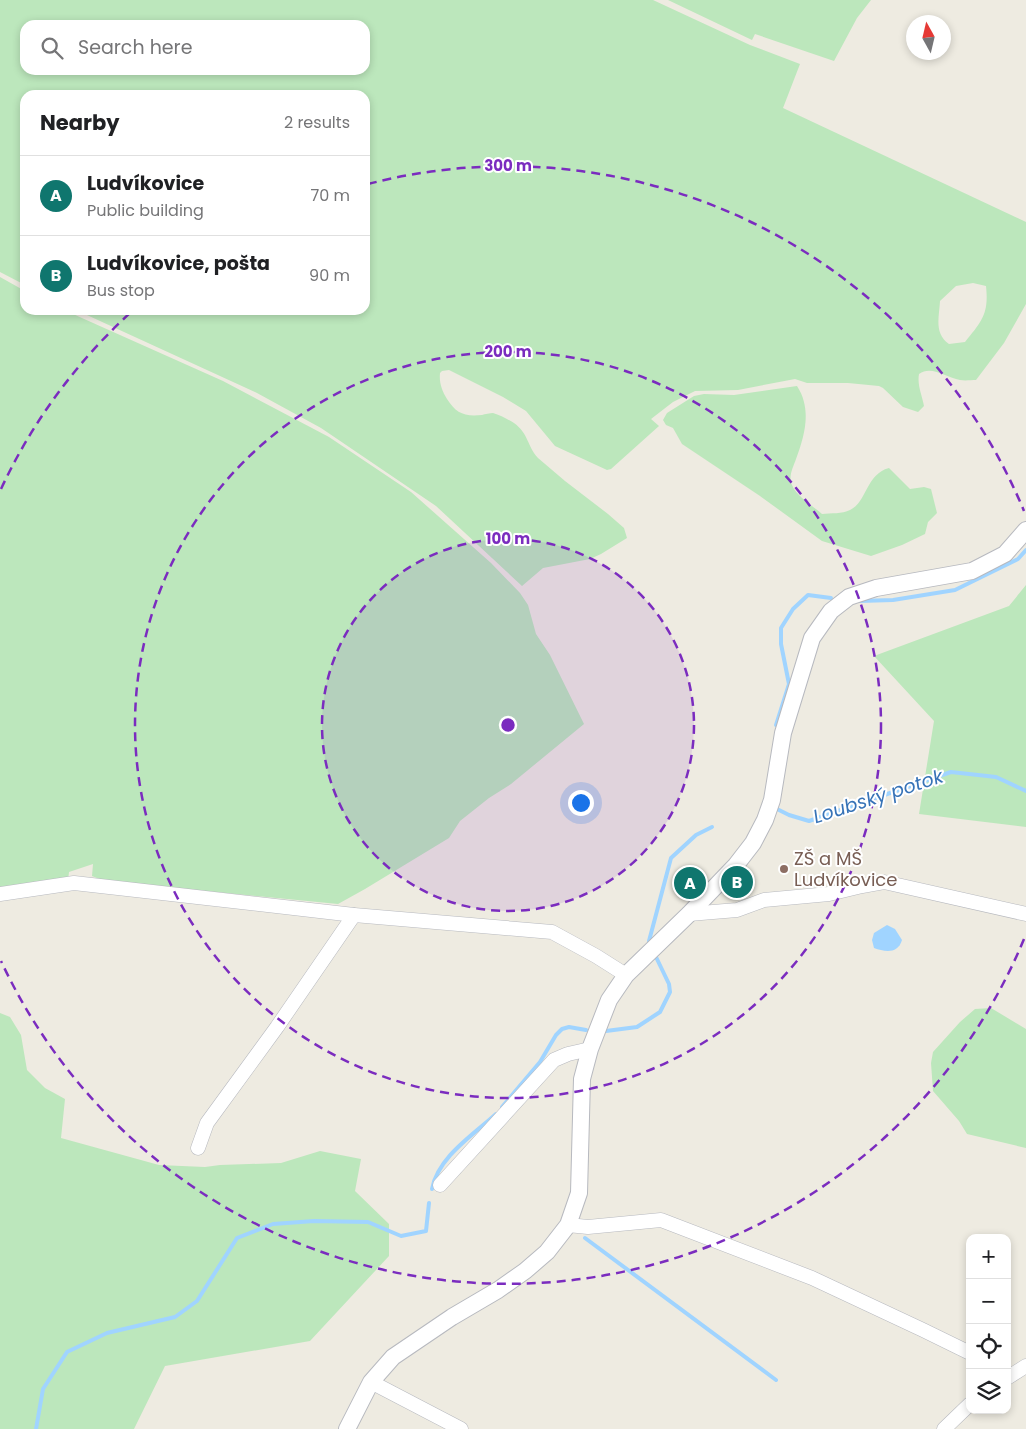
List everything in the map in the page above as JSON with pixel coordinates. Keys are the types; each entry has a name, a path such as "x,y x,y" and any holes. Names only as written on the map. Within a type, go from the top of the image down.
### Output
{"street":[{"path":"347,1429 371,1382 393,1357 525,1271 547,1252 568,1225 579,1193 582,1079 590,1049 609,1000 626,975 736,865 752,843 770,805 783,733 812,638 831,611 849,597 876,588 972,571 1005,554 1026,530"},
{"path":"689,914 737,910 764,900 830,894 884,882 1026,914"},
{"path":"0,894 74,883 354,914 552,932 626,975"},
{"path":"198,1148 207,1124 278,1027 354,914"},
{"path":"440,1185 554,1060 568,1054 590,1049"},
{"path":"568,1225 588,1227 661,1220 812,1278 966,1351"},
{"path":"1011,1374 1026,1366"},
{"path":"371,1382 462,1429"},
{"path":"944,1429 966,1408"}],"green space":[{"path":"0,0 653,0 750,45 800,64 783,108 1026,222 1026,304 1004,343 976,380 955,379 934,371 919,374 919,386 924,406 918,412 903,407 879,386 848,383 807,383 795,379 738,390 695,391 673,402 651,419 659,426 611,469 607,470 555,446 526,411 503,397 449,370 442,371 440,373 441,387 447,399 457,411 465,415 493,413 514,423 523,431 538,458 624,528 627,538 601,554 590,559 543,568 522,586 436,506 321,428 257,393 87,315 370,315 370,90 20,90 20,282 0,272","holes":["973,283 986,286 986,304 980,322 965,342 949,344 944,340 939,330 940,301 956,286"]},
{"path":"668,0 871,0 857,18 834,61 755,34 752,40"},
{"path":"0,277 20,288 20,315 75,315 223,381 329,437 411,492 491,563 520,593 528,605 536,634 550,655 584,724 511,784 489,798 460,821 449,838 338,904 104,881 92,876 93,864 69,872 67,889 0,899"},
{"path":"797,386 802,395 806,422 791,475 792,485 797,493 822,514 840,513 856,506 876,476 881,471 889,468 910,489 924,487 931,489 937,513 928,522 925,534 902,545 871,556 822,541 760,496 682,444 673,428 666,425 663,420 667,413 694,396 704,394 734,395"},
{"path":"1026,585 1026,827 919,814 934,721 874,656 1009,606"},
{"path":"991,1008 1026,1029 1026,1148 967,1134 959,1121 933,1091 931,1063 933,1052 960,1022 975,1009"},
{"path":"0,1013 10,1017 21,1035 27,1070 45,1088 65,1099 61,1138 159,1165 205,1167 281,1163 320,1151 361,1159 355,1191 389,1224 389,1256 310,1341 165,1366 134,1429 0,1429"}],"water":[{"path":"887,925 895,929 902,940 900,945 891,951 874,948 872,940 874,933"}],"waterway":[{"path":"859,601 893,600 955,590 1018,559 1026,550"},
{"path":"776,725 789,684 781,644 781,628 793,609 808,595 831,598"},
{"name":"Loubský potok","path":"775,808 789,815 809,821 951,772 996,777 1026,791"},
{"name":"Loubský potok","path":"649,941 671,858 696,835 712,827"},
{"name":"Loubský potok","path":"606,1031 637,1027 660,1012 670,992 669,984 656,957"},
{"name":"Loubský potok","path":"502,1107 540,1062 556,1035 562,1029 569,1027 586,1030"},
{"name":"Loubský potok","path":"432,1189 441,1167 449,1157 496,1114"},
{"name":"Loubský potok","path":"36,1429 43,1389 67,1352 107,1333 175,1317 197,1301 237,1238 273,1224 314,1221 368,1222 401,1236 426,1231 429,1203"},
{"path":"585,1238 776,1380"}],"place":[{"name":"ZŠ a MŠ Ludvíkovice","path":"784,869"},
{"name":"Ludvíkovice, pošta","path":"737,882"},
{"name":"Ludvíkovice","path":"690,883"}]}
